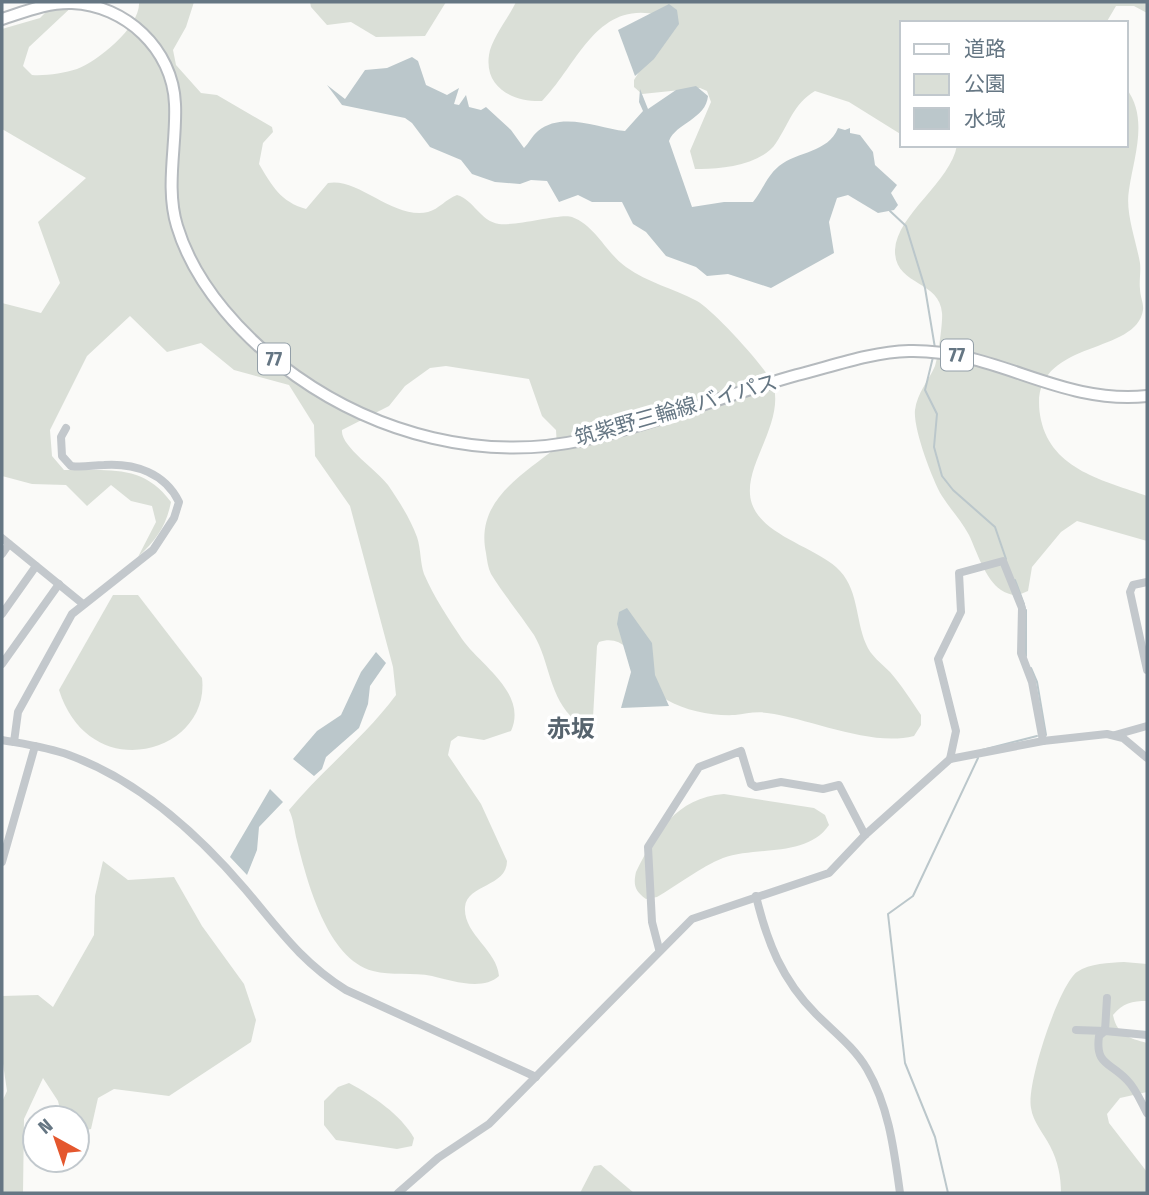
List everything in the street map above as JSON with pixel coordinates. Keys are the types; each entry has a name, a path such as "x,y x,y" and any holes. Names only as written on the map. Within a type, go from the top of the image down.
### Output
{"main road":[{"name":"筑紫野三輪線バイパス","path":"2,19 49,4 71,3 113,12 141,31 161,56 175,98 172,197 175,222 205,283 250,337 296,376 343,404 398,429 475,445 528,446 579,441 838,364 906,351 974,358 1073,392 1105,398 1147,396"}],"street":[{"path":"14,742 18,712 26,694 57,646 60,633 83,604 153,550 174,518 179,502 172,488 138,467 71,466 62,456 61,437 66,428"},
{"path":"2,554 6,541 83,604"},
{"path":"950,759 956,731 938,659 961,612 959,573 1003,561 1022,608 1022,659 1032,682 1043,741"},
{"path":"2,614 36,566"},
{"path":"1147,582 1133,585 1130,592 1147,670"},
{"path":"2,664 59,584"},
{"path":"398,1193 438,1158 489,1124 659,949 692,919 830,873 865,835 950,759 1043,741 1115,735 1147,726"},
{"path":"1115,735 1147,758"},
{"path":"2,740 35,746 96,766 139,788 214,856 302,958 321,974 346,989 536,1077"},
{"path":"2,862 35,746"},
{"path":"659,949 652,922 649,847 699,767 741,751 751,784 756,787 781,782 823,789 839,785 865,835"},
{"path":"756,896 765,935 781,970 799,996 856,1053 877,1089 892,1135 900,1193"},
{"path":"1107,998 1105,1031 1099,1036 1100,1057 1126,1079 1147,1113"},
{"path":"1076,1030 1147,1035"}],"green space":[{"path":"56,2 77,2 29,47 23,66 32,75 49,75 77,69 96,59 126,32 138,11 139,2 194,2 186,27 173,50 176,65 201,93 217,95 272,127 273,132 263,143 259,164 278,192 297,206 306,209 328,183 340,183 352,186 389,205 415,213 432,211 457,195 468,201 487,219 499,224 572,217 588,227 626,267 704,306 752,355 774,387 773,418 752,477 752,504 767,524 827,560 843,575 853,594 868,648 894,677 921,715 921,725 914,736 879,738 767,713 726,715 691,710 674,704 658,693 630,651 612,640 599,642 597,646 593,718 575,720 566,711 555,691 534,635 491,574 484,535 487,519 504,491 557,447 556,430 542,416 529,379 446,366 430,368 405,386 389,406 342,430 347,443 383,479 400,504 417,537 424,574 437,599 462,639 500,680 513,704 515,717 511,731 484,740 458,736 451,741 448,755 481,804 507,861 501,876 472,894 465,907 469,926 493,958 499,976 485,983 467,984 425,975 373,971 357,964 331,935 313,897 289,810 371,725 396,695 393,667 350,506 315,456 314,425 289,385 234,370 201,343 167,352 130,316 87,356 50,430 52,456 64,470 123,472 136,475 160,489 171,502 166,519 150,545 138,557 156,522 152,506 131,501 111,485 87,506 66,485 32,484 2,476 2,303 41,313 60,283 38,222 86,178 2,129 2,29 40,18"},
{"path":"310,2 446,2 425,36 376,37 351,22 327,25 311,7"},
{"path":"516,2 1147,2 1147,13 1134,6 1116,6 1107,21 900,21 900,134 849,102 815,91 801,102 769,150 751,161 716,168 695,169 690,151 711,102 707,91 700,88 642,94 634,87 634,80 645,62 658,15 637,13 619,17 603,26 542,101 512,96 496,85 489,67 493,42"},
{"path":"1128,91 1137,112 1138,138 1128,199 1140,263 1143,310 1136,325 1122,336 1064,361 1048,375 1040,393 1041,420 1056,451 1068,462 1098,479 1147,496 1147,541 1077,521 1061,532 1032,567 1028,591 1016,596 1001,590 990,579 969,535 942,496 924,453 915,418 916,404 935,366 942,313 934,294 902,270 895,250 905,224 953,159 956,147 1128,147"},
{"path":"113,595 138,595 202,678 200,704 188,725 169,741 146,749 120,749 96,740 74,721 59,690"},
{"path":"724,794 814,808 825,815 829,825 808,842 794,847 723,858 657,897 646,899 636,887 636,872 660,831 680,810 693,802"},
{"path":"103,861 128,880 174,877 202,926 244,984 256,1020 251,1042 169,1096 114,1089 98,1098 91,1129 91,1104 59,1104 43,1078 31,1104 21,1104 23,1193 2,1193 2,1102 7,1091 2,1057 2,996 38,995 53,1007 94,935 95,896"},
{"path":"1124,962 1147,964 1147,1001 1128,1004 1113,1015 1117,1027 1125,1035 1147,1043 1147,1092 1120,1098 1107,1114 1109,1123 1147,1172 1147,1193 1061,1193 1055,1157 1036,1123 1031,1108 1034,1078 1045,1036 1062,995 1077,972 1094,965"},
{"path":"349,1083 394,1113 414,1138 412,1146 397,1149 336,1140 324,1125 324,1101 338,1087"},
{"path":"601,1165 634,1193 580,1193 594,1166"}],"water":[{"path":"669,4 677,10 679,24 654,59 635,76 618,30"},
{"path":"412,57 418,61 426,85 447,95 459,88 454,104 459,105 466,95 469,107 481,110 486,107 511,130 524,148 538,131 558,122 580,122 625,131 643,111 639,102 640,89 648,109 676,90 696,86 708,96 706,104 697,116 678,130 669,141 692,207 724,202 753,202 779,166 820,147 838,128 850,128 850,133 860,135 873,152 875,165 897,185 891,193 898,205 894,210 878,213 848,195 837,198 829,222 834,253 771,288 728,274 707,276 696,267 666,256 646,232 633,224 622,202 592,202 578,195 559,202 547,181 531,180 520,184 495,182 472,174 461,160 430,147 405,118 342,105 327,85 345,99 365,70 387,68"},
{"path":"627,608 652,643 655,675 669,706 621,708 631,672 617,624 619,612"},
{"path":"376,652 386,663 370,686 368,704 359,728 326,757 322,769 314,776 293,759 317,731 341,715 361,672"},
{"path":"270,789 283,802 259,827 257,850 247,875 230,857"}],"waterway":[{"path":"890,211 906,226 925,288 935,348"},
{"path":"933,357 925,390 937,414 934,447 942,476 953,490 995,527 1006,559"},
{"path":"1015,580 1024,604"},
{"path":"1026,610 1026,656"},
{"path":"1031,668 1037,682 1046,735"},
{"path":"982,750 1037,736"},
{"path":"948,1193 935,1137 905,1063 888,914 913,896 978,758"}],"district":[{"name":"赤坂","path":"571,729"}]}
